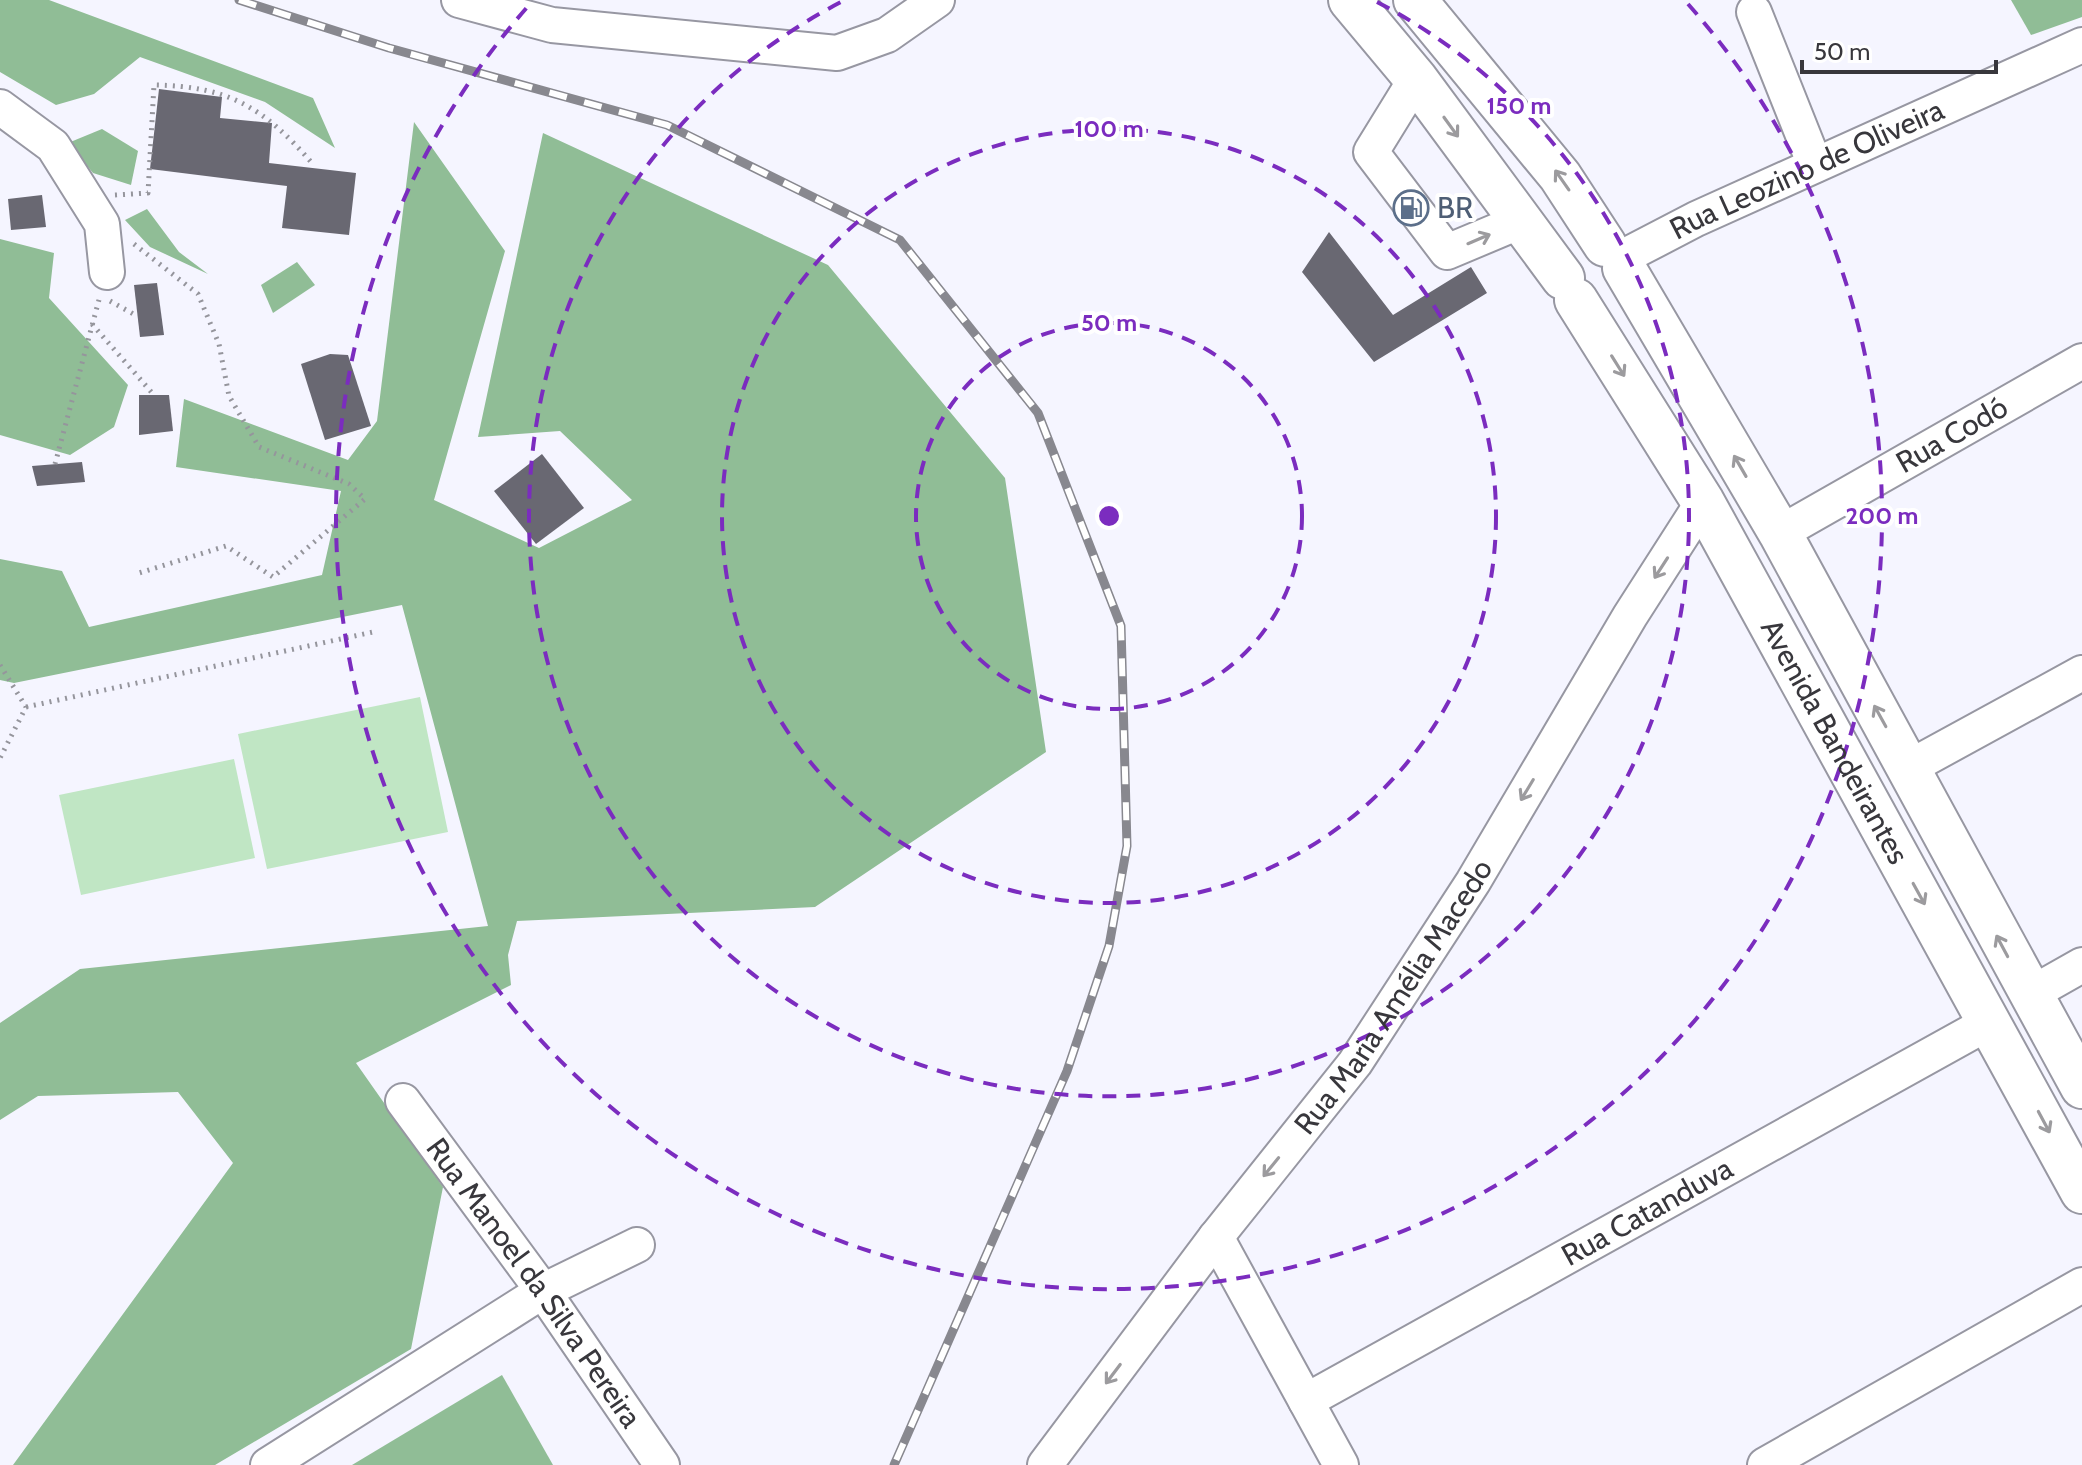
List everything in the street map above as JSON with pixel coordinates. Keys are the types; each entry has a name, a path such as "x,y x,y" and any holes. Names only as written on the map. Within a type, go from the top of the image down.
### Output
{"main road":[{"name":"Avenida Bandeirantes","path":"1350,0 1416,79 1570,289 1703,502 2082,1192"},
{"name":"Avenida Bandeirantes","path":"1415,0 1560,176 1617,257 1780,533 2029,995 2082,1087"},
{"path":"1570,289 1564,268 1574,250 1584,245 1617,257"}],"street":[{"path":"459,0 552,25 837,53 887,35 937,0"},
{"path":"1754,12 1815,165"},
{"name":"Rua Leozino de Oliveira","path":"1617,257 2082,45"},
{"path":"1416,79 1371,152 1447,252 1521,221"},
{"path":"0,107 53,146 102,224 103,284"},
{"name":"Rua Codó","path":"1780,533 2082,361"},
{"name":"Rua Maria Amélia Macedo","path":"1045,1465 1216,1237 1355,1063 1473,882 1630,616 1703,502"},
{"path":"1908,768 2082,673"},
{"path":"2029,995 2082,965"},
{"name":"Rua Catanduva","path":"1306,1401 1990,1022"},
{"name":"Rua Manoel da Silva Pereira","path":"403,1101 543,1291 662,1465"},
{"path":"1216,1237 1341,1465"},
{"path":"268,1465 543,1291 637,1245"},
{"path":"1765,1465 2082,1285"}],"path":[{"path":"77,184 94,196 148,193 156,85 209,89 266,115 312,163"},
{"path":"131,242 163,270 198,294 219,344 229,396 259,447 349,484 365,499 273,577 226,546 139,573"},
{"path":"55,464 103,284 137,316"},
{"path":"92,324 154,395"},
{"path":"26,707 373,632"},
{"path":"0,665 26,707"},
{"path":"0,758 26,707"}],"green space":[{"path":"0,0 49,0 313,98 335,148 265,102 140,57 94,94 56,105 0,72"},
{"path":"2011,0 2082,0 2082,17 2031,35"},
{"path":"414,122 505,251 434,500 539,548 632,500 560,431 478,437 543,133 828,265 1005,478 1046,752 815,907 517,921 508,955 511,985 356,1063 443,1187 411,1349 215,1465 13,1465 233,1163 178,1092 38,1096 0,1120 0,1023 80,969 488,926 402,605 14,683 0,680 0,559 62,571 89,627 322,575 341,491 176,467 184,399 348,460 377,421"},
{"path":"102,129 138,151 131,185 93,173 68,143"},
{"path":"147,209 179,252 208,274 150,247 125,220"},
{"path":"0,239 54,253 49,298 128,385 114,427 70,455 0,435"},
{"path":"297,262 315,285 273,313 261,285"},
{"path":"420,697 448,832 267,869 238,734"},
{"path":"234,759 255,858 81,895 59,795"},
{"path":"502,1375 553,1465 352,1465"}],"building":[{"path":"159,89 222,97 220,118 272,123 269,163 356,173 349,235 282,228 287,186 150,169"},
{"path":"42,195 46,227 11,230 8,199"},
{"path":"1329,232 1393,315 1471,267 1487,293 1374,362 1302,272"},
{"path":"157,283 164,335 140,337 134,285"},
{"path":"330,354 348,355 371,426 325,440 301,364"},
{"path":"139,395 169,395 173,431 139,435"},
{"path":"542,454 584,508 536,544 494,491"},
{"path":"82,462 85,482 37,486 32,466"}],"railway":[{"path":"239,0 389,48 667,125 900,240 1038,413 1121,626 1127,846 1109,946 1067,1071 894,1465"}],"place":[{"name":"BR","path":"1411,208"}]}
